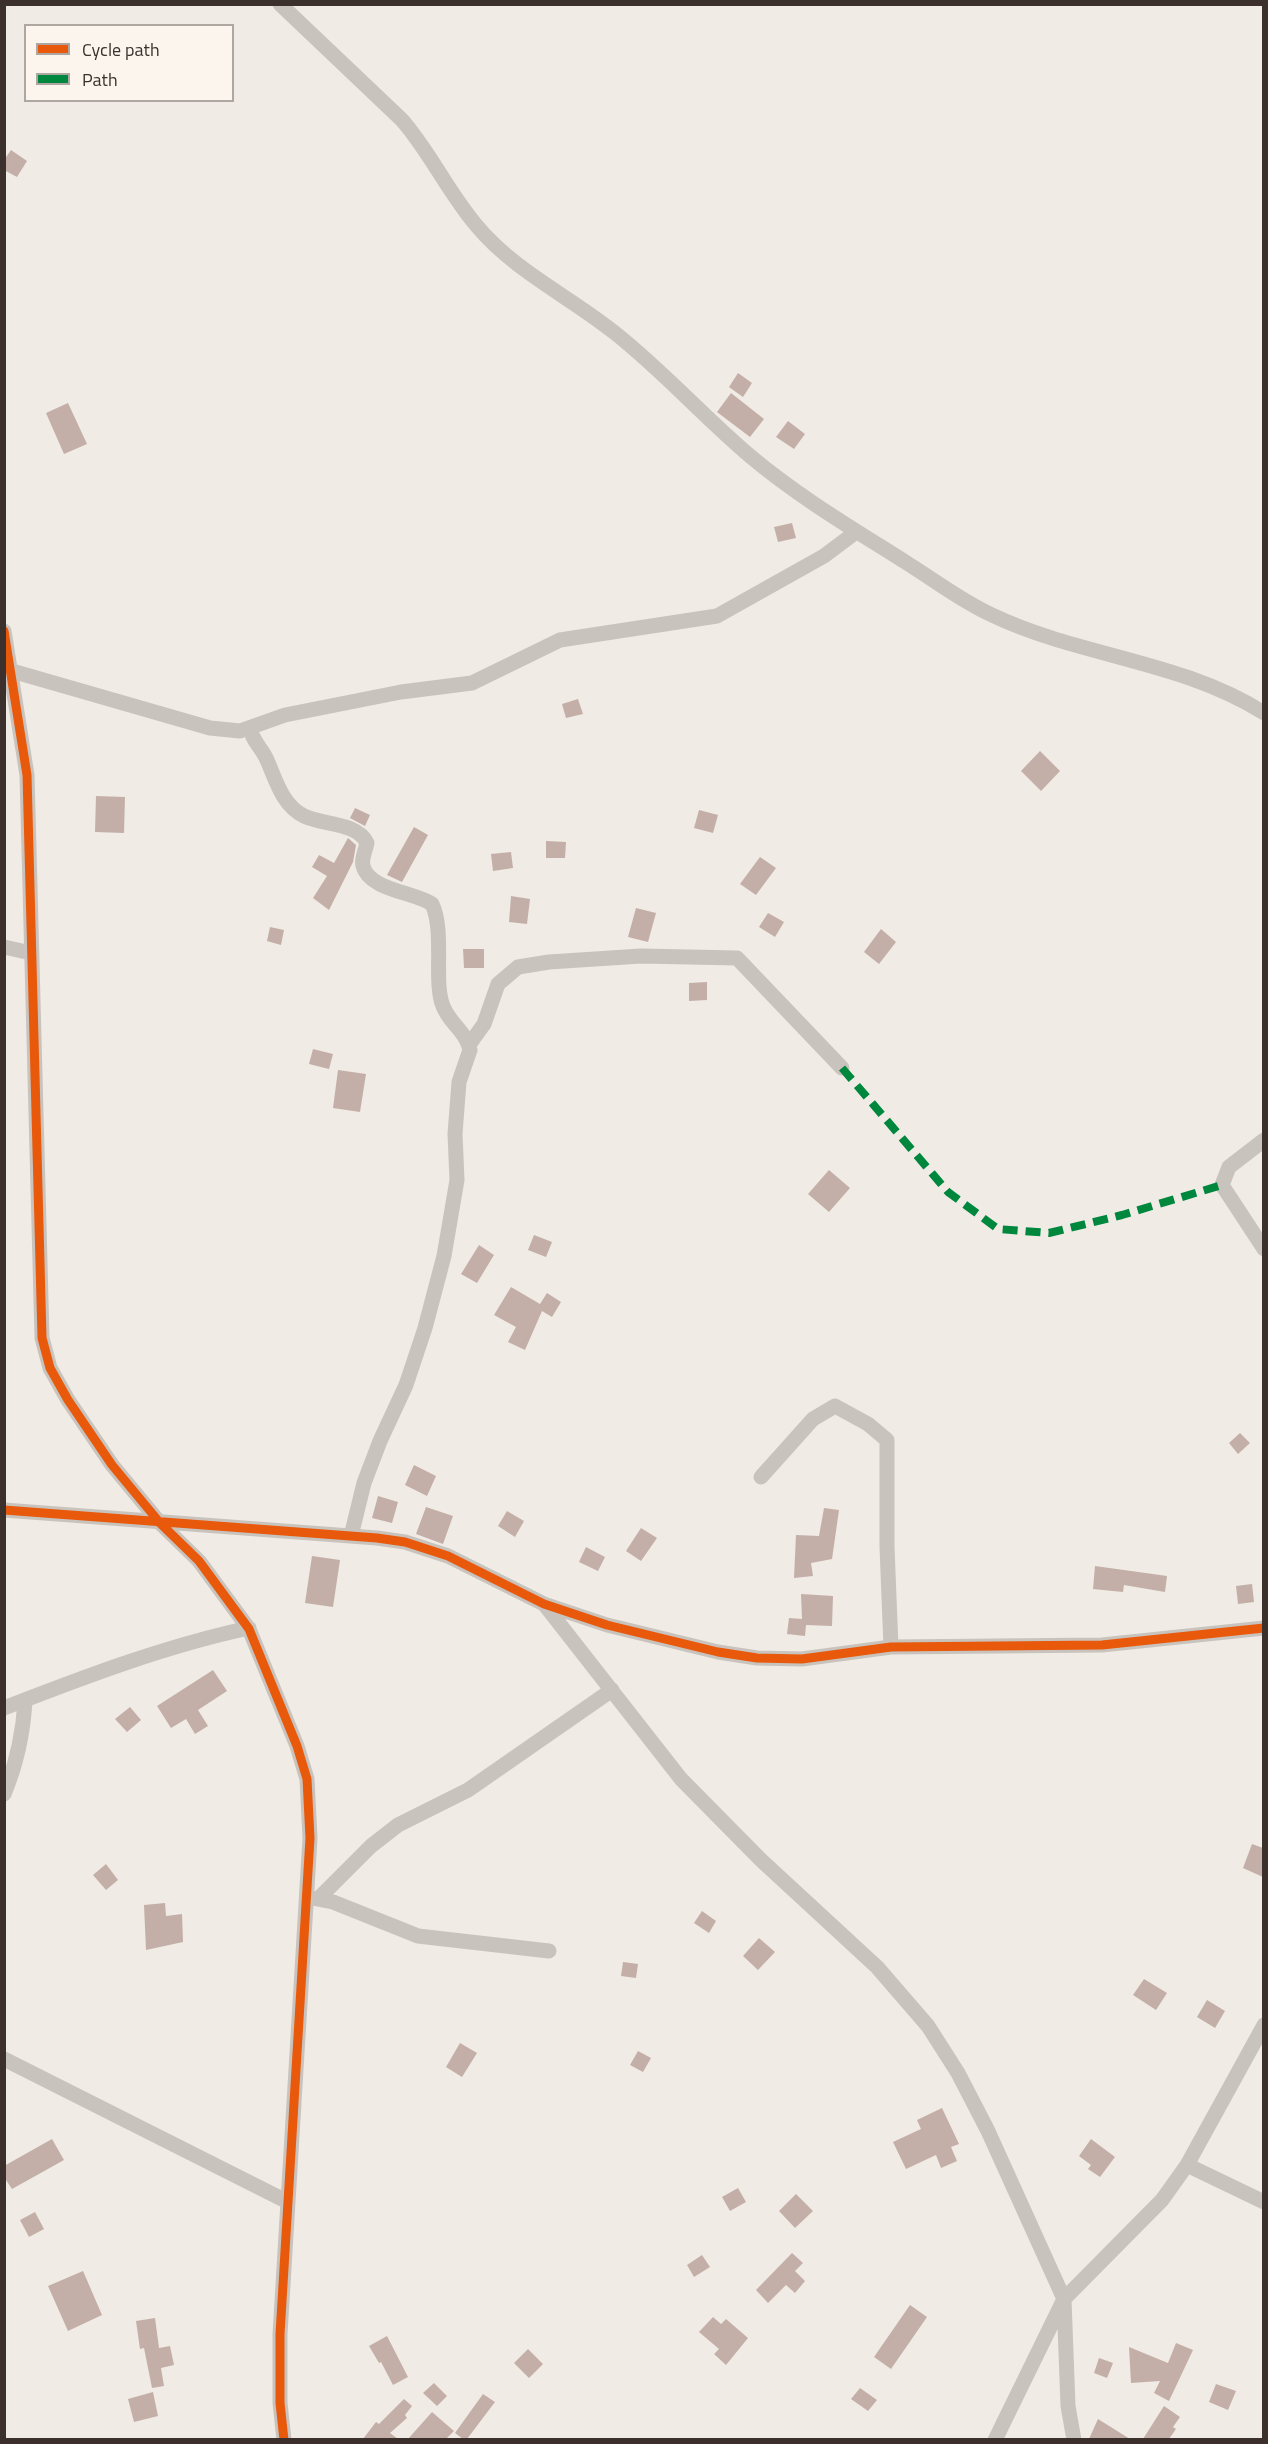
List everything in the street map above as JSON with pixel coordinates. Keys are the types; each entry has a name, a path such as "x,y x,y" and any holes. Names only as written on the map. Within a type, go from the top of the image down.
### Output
{"street":[{"path":"280,4 402,120 417,137 476,225 498,247 538,281 621,338 782,482 856,532 992,615 1065,642 1204,681 1238,696 1263,712"},
{"path":"12,670 210,728 240,731 285,715 402,692 472,683 560,640 717,616 824,556 856,532"},
{"path":"4,631 27,775 42,1338 50,1368 68,1400 112,1465 160,1523 198,1561 249,1628 261,1651 307,1779 312,1898 286,2201 280,2334 280,2403 284,2439"},
{"path":"250,728 251,736 267,759 274,782 298,812 306,817 334,824 360,835 367,843 362,863 368,875 392,889 432,904 439,947 443,1007 469,1045"},
{"path":"4,947 31,953"},
{"path":"351,1536 364,1483 380,1441 406,1385 425,1328 444,1256 457,1180 457,1099 469,1045 484,1024 498,984 518,968 549,962 641,956 737,958 842,1068"},
{"path":"1263,1140 1229,1167 1222,1185 1263,1248"},
{"path":"761,1477 813,1419 835,1406 868,1424 887,1440 886,1547 891,1647"},
{"path":"4,1510 405,1542 448,1556 544,1604 607,1625 717,1652 758,1658 802,1659 891,1647 1102,1645 1263,1628"},
{"path":"544,1604 681,1779 761,1860 877,1967 928,2026 958,2073 988,2131 1064,2299 1068,2406 1074,2439"},
{"path":"4,1708 179,1646 249,1628"},
{"path":"312,1898 398,1825 468,1790 612,1690"},
{"path":"4,1794 16,1767 23,1736 25,1701"},
{"path":"312,1898 418,1936 549,1951"},
{"path":"996,2439 1064,2299 1162,2200 1187,2165 1263,2025"},
{"path":"4,2059 286,2201"},
{"path":"1187,2165 1263,2202"}],"building":[{"path":"11,150 27,161 17,177 4,170 4,160"},
{"path":"738,373 752,383 743,397 729,387"},
{"path":"731,393 764,419 750,437 717,412"},
{"path":"68,403 87,444 64,454 46,413"},
{"path":"788,421 805,434 794,449 776,437"},
{"path":"792,523 796,538 778,542 774,527"},
{"path":"578,699 583,714 566,718 562,704"},
{"path":"1040,751 1060,771 1041,791 1021,771"},
{"path":"96,796 125,797 124,833 95,832"},
{"path":"355,808 370,815 365,826 350,818"},
{"path":"699,810 718,815 713,833 694,828"},
{"path":"414,827 428,835 402,882 387,875"},
{"path":"348,838 356,845 353,862 329,910 313,898 327,876 312,867 319,855 334,863"},
{"path":"546,841 566,842 565,858 546,858"},
{"path":"511,852 513,868 493,871 491,854"},
{"path":"760,857 776,868 756,895 740,884"},
{"path":"511,896 530,899 527,924 509,922"},
{"path":"636,908 656,913 648,942 628,937"},
{"path":"768,913 784,922 775,937 759,927"},
{"path":"270,927 284,930 281,945 267,941"},
{"path":"881,929 896,942 879,964 864,952"},
{"path":"463,949 484,949 484,968 464,968"},
{"path":"707,982 707,1000 689,1001 689,983"},
{"path":"313,1049 333,1054 329,1069 309,1064"},
{"path":"338,1070 366,1074 360,1112 333,1108"},
{"path":"829,1170 850,1188 829,1212 808,1194"},
{"path":"534,1235 552,1242 546,1257 528,1250"},
{"path":"479,1245 494,1255 477,1283 461,1274"},
{"path":"511,1287 540,1304 547,1293 561,1302 552,1317 542,1311 525,1350 508,1342 516,1327 494,1315"},
{"path":"1240,1433 1250,1443 1238,1454 1229,1443"},
{"path":"414,1465 436,1476 427,1496 405,1485"},
{"path":"378,1496 398,1502 392,1523 372,1518"},
{"path":"426,1507 453,1516 443,1544 416,1534"},
{"path":"824,1508 839,1510 832,1559 811,1563 813,1576 794,1578 796,1535 819,1536"},
{"path":"507,1511 524,1521 515,1537 498,1526"},
{"path":"641,1528 657,1538 641,1561 626,1551"},
{"path":"586,1547 605,1557 598,1571 579,1562"},
{"path":"312,1556 340,1560 333,1607 305,1603"},
{"path":"1095,1566 1167,1576 1165,1592 1124,1585 1123,1592 1093,1589"},
{"path":"1252,1584 1254,1602 1238,1604 1236,1586"},
{"path":"801,1594 833,1596 832,1626 806,1625 805,1636 787,1634 789,1618 802,1619"},
{"path":"213,1670 227,1691 198,1710 208,1726 195,1734 186,1719 171,1728 157,1706"},
{"path":"130,1707 141,1720 127,1732 115,1719"},
{"path":"1252,1844 1263,1848 1263,1877 1243,1868"},
{"path":"106,1864 118,1880 106,1890 93,1875"},
{"path":"165,1903 166,1916 182,1914 183,1942 146,1950 144,1905"},
{"path":"702,1911 716,1921 709,1933 694,1923"},
{"path":"759,1938 775,1952 758,1970 743,1956"},
{"path":"623,1962 638,1964 636,1978 621,1976"},
{"path":"1144,1979 1167,1993 1156,2010 1133,1995"},
{"path":"1207,2000 1225,2011 1215,2028 1197,2017"},
{"path":"460,2043 477,2053 462,2077 446,2067"},
{"path":"638,2051 651,2058 643,2072 630,2065"},
{"path":"942,2108 959,2144 951,2147 957,2161 941,2168 936,2155 906,2169 893,2142 921,2129 917,2120"},
{"path":"52,2139 64,2160 12,2189 4,2177 4,2166"},
{"path":"1091,2139 1115,2157 1100,2177 1088,2169 1091,2165 1079,2156"},
{"path":"738,2188 746,2202 730,2211 722,2197"},
{"path":"796,2194 813,2211 795,2228 779,2211"},
{"path":"35,2212 44,2229 29,2237 20,2220"},
{"path":"792,2253 803,2263 795,2271 805,2281 795,2293 786,2285 768,2303 756,2290"},
{"path":"702,2255 710,2267 694,2277 687,2265"},
{"path":"83,2271 102,2315 68,2331 48,2286"},
{"path":"910,2305 927,2317 891,2369 874,2357"},
{"path":"713,2317 721,2324 726,2319 748,2338 726,2365 714,2354 719,2349 699,2332"},
{"path":"155,2318 159,2348 170,2346 174,2365 161,2368 164,2386 152,2388 144,2348 140,2349 136,2321"},
{"path":"387,2336 408,2377 393,2385 381,2362 379,2363 369,2346"},
{"path":"1176,2343 1193,2350 1169,2401 1154,2393 1160,2381 1131,2383 1129,2347 1168,2363"},
{"path":"528,2349 543,2364 529,2378 514,2363"},
{"path":"1099,2358 1113,2363 1107,2378 1094,2373"},
{"path":"434,2383 447,2396 437,2406 423,2393"},
{"path":"1216,2384 1236,2391 1228,2410 1209,2402"},
{"path":"860,2388 877,2400 868,2411 851,2399"},
{"path":"153,2392 158,2416 134,2422 128,2399"},
{"path":"483,2394 495,2402 467,2439 463,2439 455,2433"},
{"path":"404,2399 412,2406 405,2415 407,2418 390,2433 398,2439 363,2439 376,2422 379,2424"},
{"path":"1164,2406 1180,2417 1173,2427 1176,2429 1169,2439 1143,2439"},
{"path":"432,2412 454,2431 446,2439 408,2439"},
{"path":"1098,2419 1130,2439 1089,2439"}],"marked path":[{"path":"842,1068 948,1192 998,1229 1049,1233 1122,1215 1222,1185"}],"cycle path":[{"path":"4,631 27,775 42,1338 50,1368 68,1400 112,1465 160,1523 199,1561 249,1629 297,1746 307,1779 310,1838 280,2334 280,2403 284,2440"},
{"path":"4,1510 405,1542 448,1556 544,1604 607,1625 718,1652 757,1658 802,1659 891,1647 1102,1645 1264,1628"}]}
